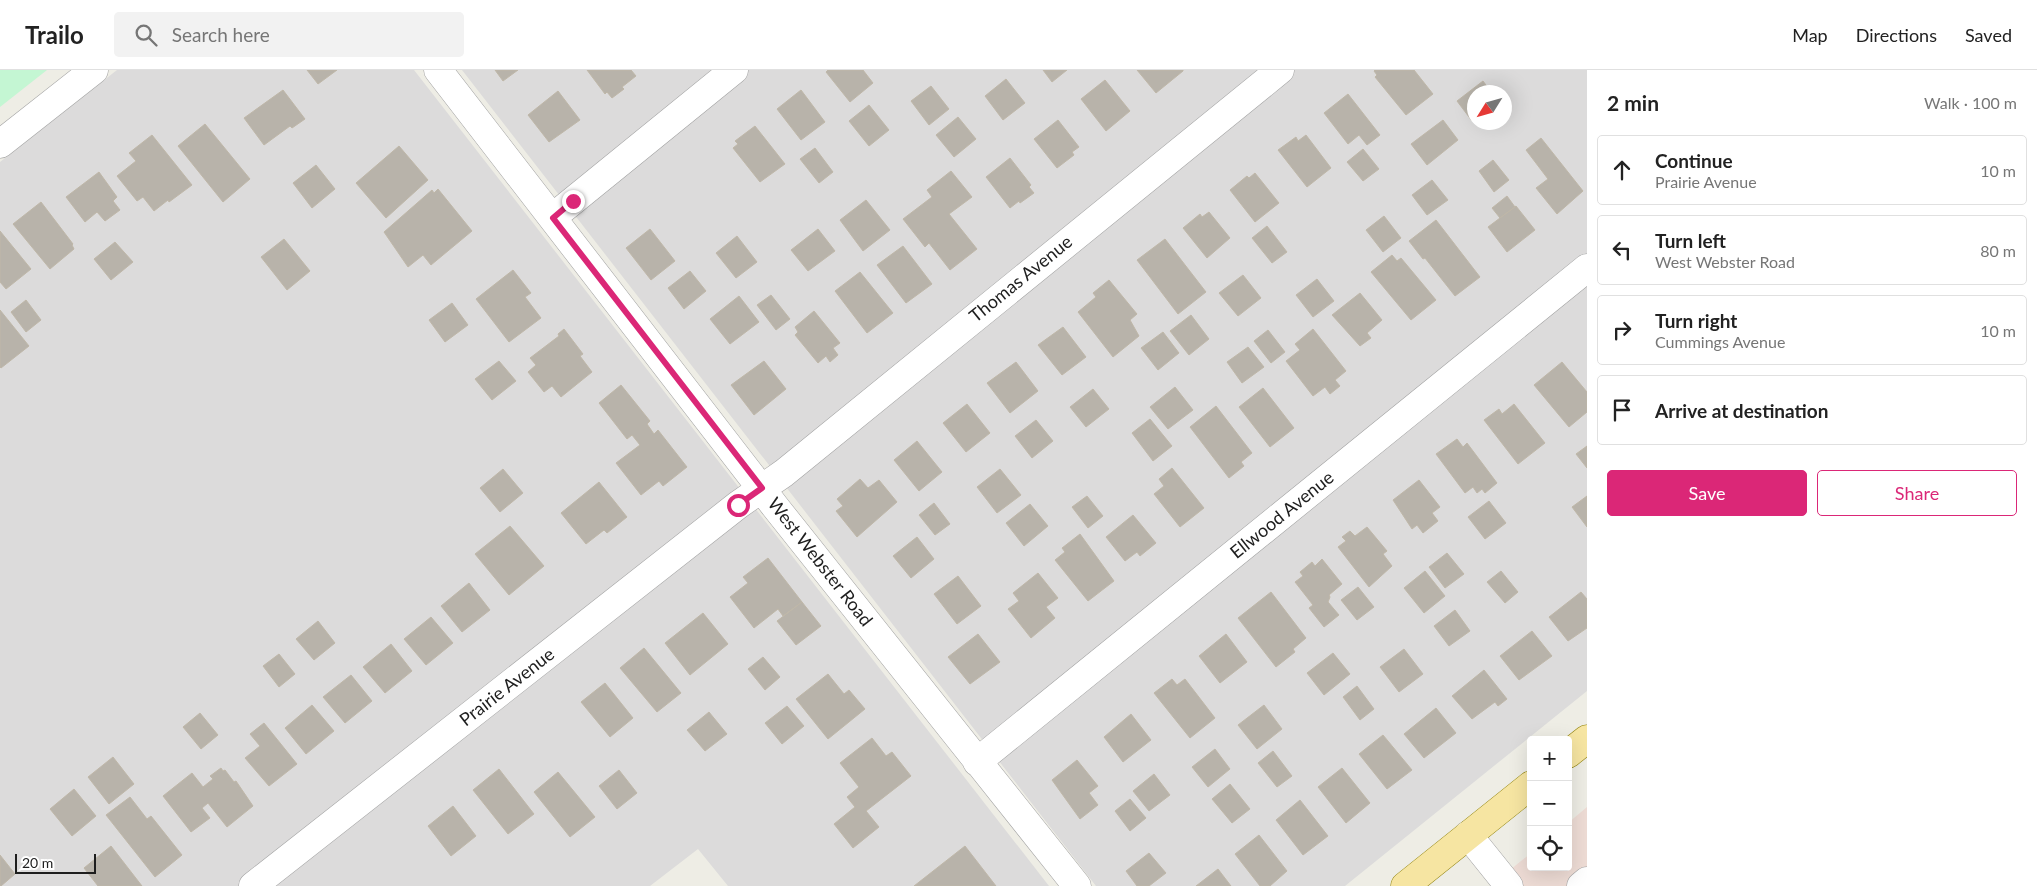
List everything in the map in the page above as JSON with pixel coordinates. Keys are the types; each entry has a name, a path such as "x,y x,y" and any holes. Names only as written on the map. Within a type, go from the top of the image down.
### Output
{"main road":[{"path":"1572,751 1587,739"},
{"path":"1405,886 1527,787"}],"street":[{"path":"0,144 94,70"},
{"name":"West Webster Road","path":"438,70 762,488 1077,886"},
{"path":"553,218 734,70"},
{"name":"Thomas Avenue","path":"762,488 792,467 1280,70"},
{"name":"Ellwood Avenue","path":"977,762 1587,268"},
{"name":"Prairie Avenue","path":"253,886 730,511 762,488"},
{"path":"1468,835 1509,886"},
{"path":"1581,886 1587,881"}],"shaded area":[{"path":"117,70 414,70 1049,886 728,886 698,849 650,886 0,886 0,162"},
{"path":"462,70 1587,70 1587,691 1531,736 1527,736 1527,739 1345,886 1096,886"},
{"path":"1587,807 1587,886 1490,886 1527,856 1527,871 1572,871 1572,820"}],"green space":[{"path":"0,70 47,70 0,107"}],"building":[{"path":"307,70 337,70 318,84"},
{"path":"495,70 518,70 503,81"},
{"path":"587,70 631,70 636,76 612,98 607,92 605,94"},
{"path":"828,70 863,70 873,83 850,102 826,72"},
{"path":"1043,70 1067,70 1052,82"},
{"path":"1137,70 1183,70 1183,71 1156,93"},
{"path":"1375,70 1414,70 1433,94 1406,115 1375,77 1377,75"},
{"path":"1006,79 1025,103 1003,120 985,96"},
{"path":"1105,80 1130,111 1106,131 1081,99"},
{"path":"1483,81 1486,85 1478,85"},
{"path":"931,86 949,109 929,125 911,101"},
{"path":"283,90 305,119 292,128 290,126 264,145 244,118"},
{"path":"801,90 825,122 801,140 777,109"},
{"path":"558,91 580,120 549,142 528,115"},
{"path":"1467,93 1467,114 1457,101"},
{"path":"1348,94 1380,135 1367,145 1359,135 1348,144 1324,113"},
{"path":"869,105 889,130 869,146 849,121"},
{"path":"958,117 976,139 954,157 936,135"},
{"path":"1058,120 1079,147 1072,152 1074,155 1057,168 1034,139"},
{"path":"1443,120 1458,140 1427,165 1411,144"},
{"path":"205,124 250,179 223,202 178,146"},
{"path":"755,126 785,164 760,182 733,148 738,144 735,141"},
{"path":"152,135 192,185 154,211 143,197 137,201 117,176 136,161 129,153"},
{"path":"1306,135 1331,168 1307,187 1278,150 1296,137 1298,141"},
{"path":"1541,138 1583,191 1557,214 1536,188 1548,179 1526,150"},
{"path":"399,146 428,180 386,218 356,183"},
{"path":"815,148 833,172 819,183 800,159"},
{"path":"1363,149 1379,169 1363,181 1347,162"},
{"path":"1010,158 1031,185 1029,187 1034,193 1010,208 986,177"},
{"path":"1493,160 1509,180 1494,192 1479,171"},
{"path":"316,165 335,189 312,208 293,183"},
{"path":"951,171 972,197 949,214 977,249 950,270 929,243 925,247 903,219 932,197 927,190"},
{"path":"99,172 117,197 113,201 120,210 105,221 97,212 85,222 66,197"},
{"path":"1255,173 1279,203 1255,222 1230,190 1247,176 1249,178"},
{"path":"1432,180 1448,200 1427,215 1412,195"},
{"path":"438,189 472,231 431,265 423,255 408,267 384,232 432,190 434,193"},
{"path":"1507,196 1515,207 1500,218 1492,208"},
{"path":"866,200 890,230 863,251 840,220"},
{"path":"41,202 73,244 74,249 50,269 13,224"},
{"path":"1516,206 1535,230 1507,252 1488,227"},
{"path":"1209,212 1230,238 1207,258 1183,228 1200,214 1202,217"},
{"path":"1384,216 1401,238 1383,252 1366,230"},
{"path":"1436,220 1480,277 1455,296 1409,241"},
{"path":"1267,226 1287,252 1272,263 1252,238"},
{"path":"650,229 675,261 651,280 626,248"},
{"path":"818,229 835,251 808,271 791,250"},
{"path":"0,231 31,269 6,289 0,282"},
{"path":"737,236 757,262 736,278 716,253"},
{"path":"284,239 310,271 287,290 261,257"},
{"path":"1165,239 1206,292 1178,314 1137,260"},
{"path":"115,242 133,262 111,280 94,259"},
{"path":"903,246 932,284 906,303 877,265"},
{"path":"1392,255 1397,261 1401,258 1436,300 1411,320 1371,272"},
{"path":"513,270 531,293 525,297 541,318 509,342 476,299"},
{"path":"690,271 706,291 684,309 668,288"},
{"path":"860,272 893,313 867,333 835,291"},
{"path":"1243,275 1261,298 1238,316 1219,293"},
{"path":"1317,279 1334,301 1313,317 1296,295"},
{"path":"1109,280 1137,314 1130,320 1139,336 1113,357 1078,312 1096,297 1093,293"},
{"path":"1360,293 1382,320 1367,333 1371,338 1360,346 1332,315"},
{"path":"771,295 790,319 776,330 757,305"},
{"path":"739,296 759,322 730,344 710,319"},
{"path":"26,300 41,320 26,332 11,312"},
{"path":"452,303 468,325 445,342 429,320"},
{"path":"0,310 29,346 1,368 0,367"},
{"path":"814,311 840,343 833,348 838,355 830,362 826,356 818,363 795,335 798,332 795,327"},
{"path":"1191,315 1209,339 1189,355 1170,331"},
{"path":"1063,327 1086,357 1062,375 1038,345"},
{"path":"564,329 583,354 580,356 592,372 561,397 552,386 544,392 528,372 536,365 530,358 559,336 558,334"},
{"path":"1313,329 1346,371 1335,380 1340,386 1330,394 1325,387 1313,396 1286,361 1300,350 1295,344"},
{"path":"1268,330 1285,352 1271,363 1254,341"},
{"path":"1163,332 1179,353 1158,370 1141,348"},
{"path":"1248,347 1264,367 1242,383 1227,362"},
{"path":"499,361 516,381 492,400 475,379"},
{"path":"764,361 786,389 754,415 731,385"},
{"path":"1016,362 1038,391 1010,413 987,383"},
{"path":"1562,362 1587,392 1587,412 1569,427 1534,385"},
{"path":"621,385 650,421 647,424 654,434 658,430 687,467 663,486 659,481 641,495 616,463 640,445 632,435 627,439 599,403"},
{"path":"1175,387 1193,410 1168,429 1150,407"},
{"path":"1263,388 1294,428 1270,447 1239,407"},
{"path":"1093,389 1109,409 1086,427 1070,407"},
{"path":"967,404 990,433 966,452 943,423"},
{"path":"1514,404 1545,443 1518,464 1484,420 1499,409 1502,414"},
{"path":"1216,406 1252,453 1241,462 1244,466 1229,478 1190,427"},
{"path":"1150,419 1172,446 1153,461 1132,433"},
{"path":"1036,420 1053,441 1032,458 1015,436"},
{"path":"1457,439 1463,447 1467,443 1497,483 1485,493 1482,489 1477,493 1473,487 1465,493 1436,454"},
{"path":"917,441 942,472 919,491 894,460"},
{"path":"1587,446 1587,468 1576,454"},
{"path":"1172,468 1204,508 1180,527 1154,494 1164,486 1159,479"},
{"path":"503,469 523,493 500,512 480,488"},
{"path":"1000,469 1021,495 997,513 977,487"},
{"path":"860,479 868,488 879,480 897,502 857,537 836,511 843,506 837,499"},
{"path":"1419,480 1440,507 1432,513 1438,521 1423,533 1417,525 1412,529 1393,500"},
{"path":"599,482 627,517 607,533 604,530 586,544 561,513"},
{"path":"1087,496 1103,516 1088,528 1072,507"},
{"path":"1587,496 1587,527 1572,507"},
{"path":"1489,501 1506,523 1485,539 1468,517"},
{"path":"934,503 950,524 935,535 919,515"},
{"path":"1030,504 1048,526 1024,546 1006,523"},
{"path":"1133,515 1156,543 1140,556 1137,552 1125,561 1106,537"},
{"path":"510,526 544,566 509,595 475,554"},
{"path":"1367,527 1387,551 1383,554 1392,566 1369,587 1338,547 1346,541 1342,537 1350,531 1355,536"},
{"path":"1080,534 1114,581 1088,601 1055,560 1065,552 1062,548"},
{"path":"917,537 934,559 911,578 893,556"},
{"path":"1447,553 1464,574 1445,588 1429,567"},
{"path":"768,558 802,602 783,616 778,609 754,628 730,597 748,583 743,577"},
{"path":"1322,559 1342,584 1329,595 1328,602 1339,615 1324,627 1309,608 1313,605 1295,582 1303,576 1300,572 1312,562 1315,566"},
{"path":"1425,571 1445,596 1424,613 1404,588"},
{"path":"1501,571 1518,592 1505,603 1487,582"},
{"path":"1038,573 1058,598 1046,607 1055,618 1031,638 1008,609 1019,601 1013,593"},
{"path":"958,576 981,606 957,624 934,594"},
{"path":"469,583 490,610 462,632 441,606"},
{"path":"1358,587 1374,607 1357,620 1341,600"},
{"path":"1271,592 1306,638 1293,649 1295,652 1276,667 1238,618"},
{"path":"1581,592 1587,599 1587,628 1568,641 1549,617"},
{"path":"802,602 821,626 796,645 777,621"},
{"path":"1455,610 1470,631 1449,646 1434,626"},
{"path":"703,613 728,644 690,675 665,643"},
{"path":"431,617 453,643 426,665 404,639"},
{"path":"318,621 335,643 314,660 296,639"},
{"path":"1532,631 1552,656 1519,680 1500,656"},
{"path":"978,634 1000,662 970,684 948,657"},
{"path":"1226,634 1247,662 1220,683 1199,656"},
{"path":"391,644 412,671 385,693 363,667"},
{"path":"644,648 681,693 657,712 620,668"},
{"path":"1404,649 1423,674 1399,692 1380,667"},
{"path":"1333,653 1350,674 1324,695 1307,673"},
{"path":"279,654 295,674 279,687 263,666"},
{"path":"763,657 780,677 765,690 748,669"},
{"path":"1484,670 1507,699 1498,706 1495,702 1472,719 1452,696"},
{"path":"828,674 844,694 849,690 865,709 828,739 796,699"},
{"path":"351,675 372,701 345,723 323,697"},
{"path":"1172,679 1177,685 1185,679 1215,718 1190,738 1154,693"},
{"path":"605,683 633,718 610,737 581,702"},
{"path":"1357,686 1374,709 1360,720 1343,697"},
{"path":"312,705 334,731 306,754 285,728"},
{"path":"1264,705 1282,729 1257,749 1238,725"},
{"path":"787,706 804,726 782,744 765,723"},
{"path":"1436,708 1456,733 1424,758 1404,734"},
{"path":"709,712 727,734 705,751 687,730"},
{"path":"200,713 218,735 201,749 183,727"},
{"path":"1131,714 1151,740 1123,762 1104,737"},
{"path":"264,723 297,764 269,786 245,758 260,746 250,734"},
{"path":"1383,735 1412,770 1387,789 1359,754"},
{"path":"872,738 886,756 892,752 911,776 866,811 879,827 853,848 834,824 855,807 847,797 859,787 840,763"},
{"path":"1215,749 1230,769 1208,787 1192,767"},
{"path":"1273,751 1292,776 1277,787 1258,763"},
{"path":"113,757 134,784 109,804 88,777"},
{"path":"1077,760 1098,786 1089,793 1098,805 1080,819 1052,780"},
{"path":"221,768 223,771 225,770 234,782 236,781 253,806 227,827 208,803 202,808 210,818 191,832 163,796 192,773 203,787 213,779 210,776"},
{"path":"1342,768 1370,803 1346,823 1318,787"},
{"path":"499,769 534,814 508,834 473,790"},
{"path":"619,770 637,793 617,809 599,786"},
{"path":"558,772 595,817 570,837 534,792"},
{"path":"1154,774 1170,795 1149,811 1133,791"},
{"path":"1230,784 1250,809 1232,823 1212,799"},
{"path":"74,789 96,816 72,836 50,809"},
{"path":"130,797 147,819 151,816 182,855 155,877 106,815"},
{"path":"1130,799 1146,818 1130,831 1115,811"},
{"path":"1300,800 1328,836 1303,855 1276,820"},
{"path":"453,806 476,836 451,856 428,826"},
{"path":"1259,835 1287,871 1270,886 1260,886 1235,854"},
{"path":"111,846 142,886 98,886 84,868"},
{"path":"965,846 996,886 914,886"},
{"path":"1149,853 1166,873 1149,886 1137,886 1126,871"},
{"path":"0,855 15,874 1,886 0,886"},
{"path":"1218,869 1231,886 1196,886"}],"route":[{"path":"573,201 553,218 762,488 738,505"}]}
